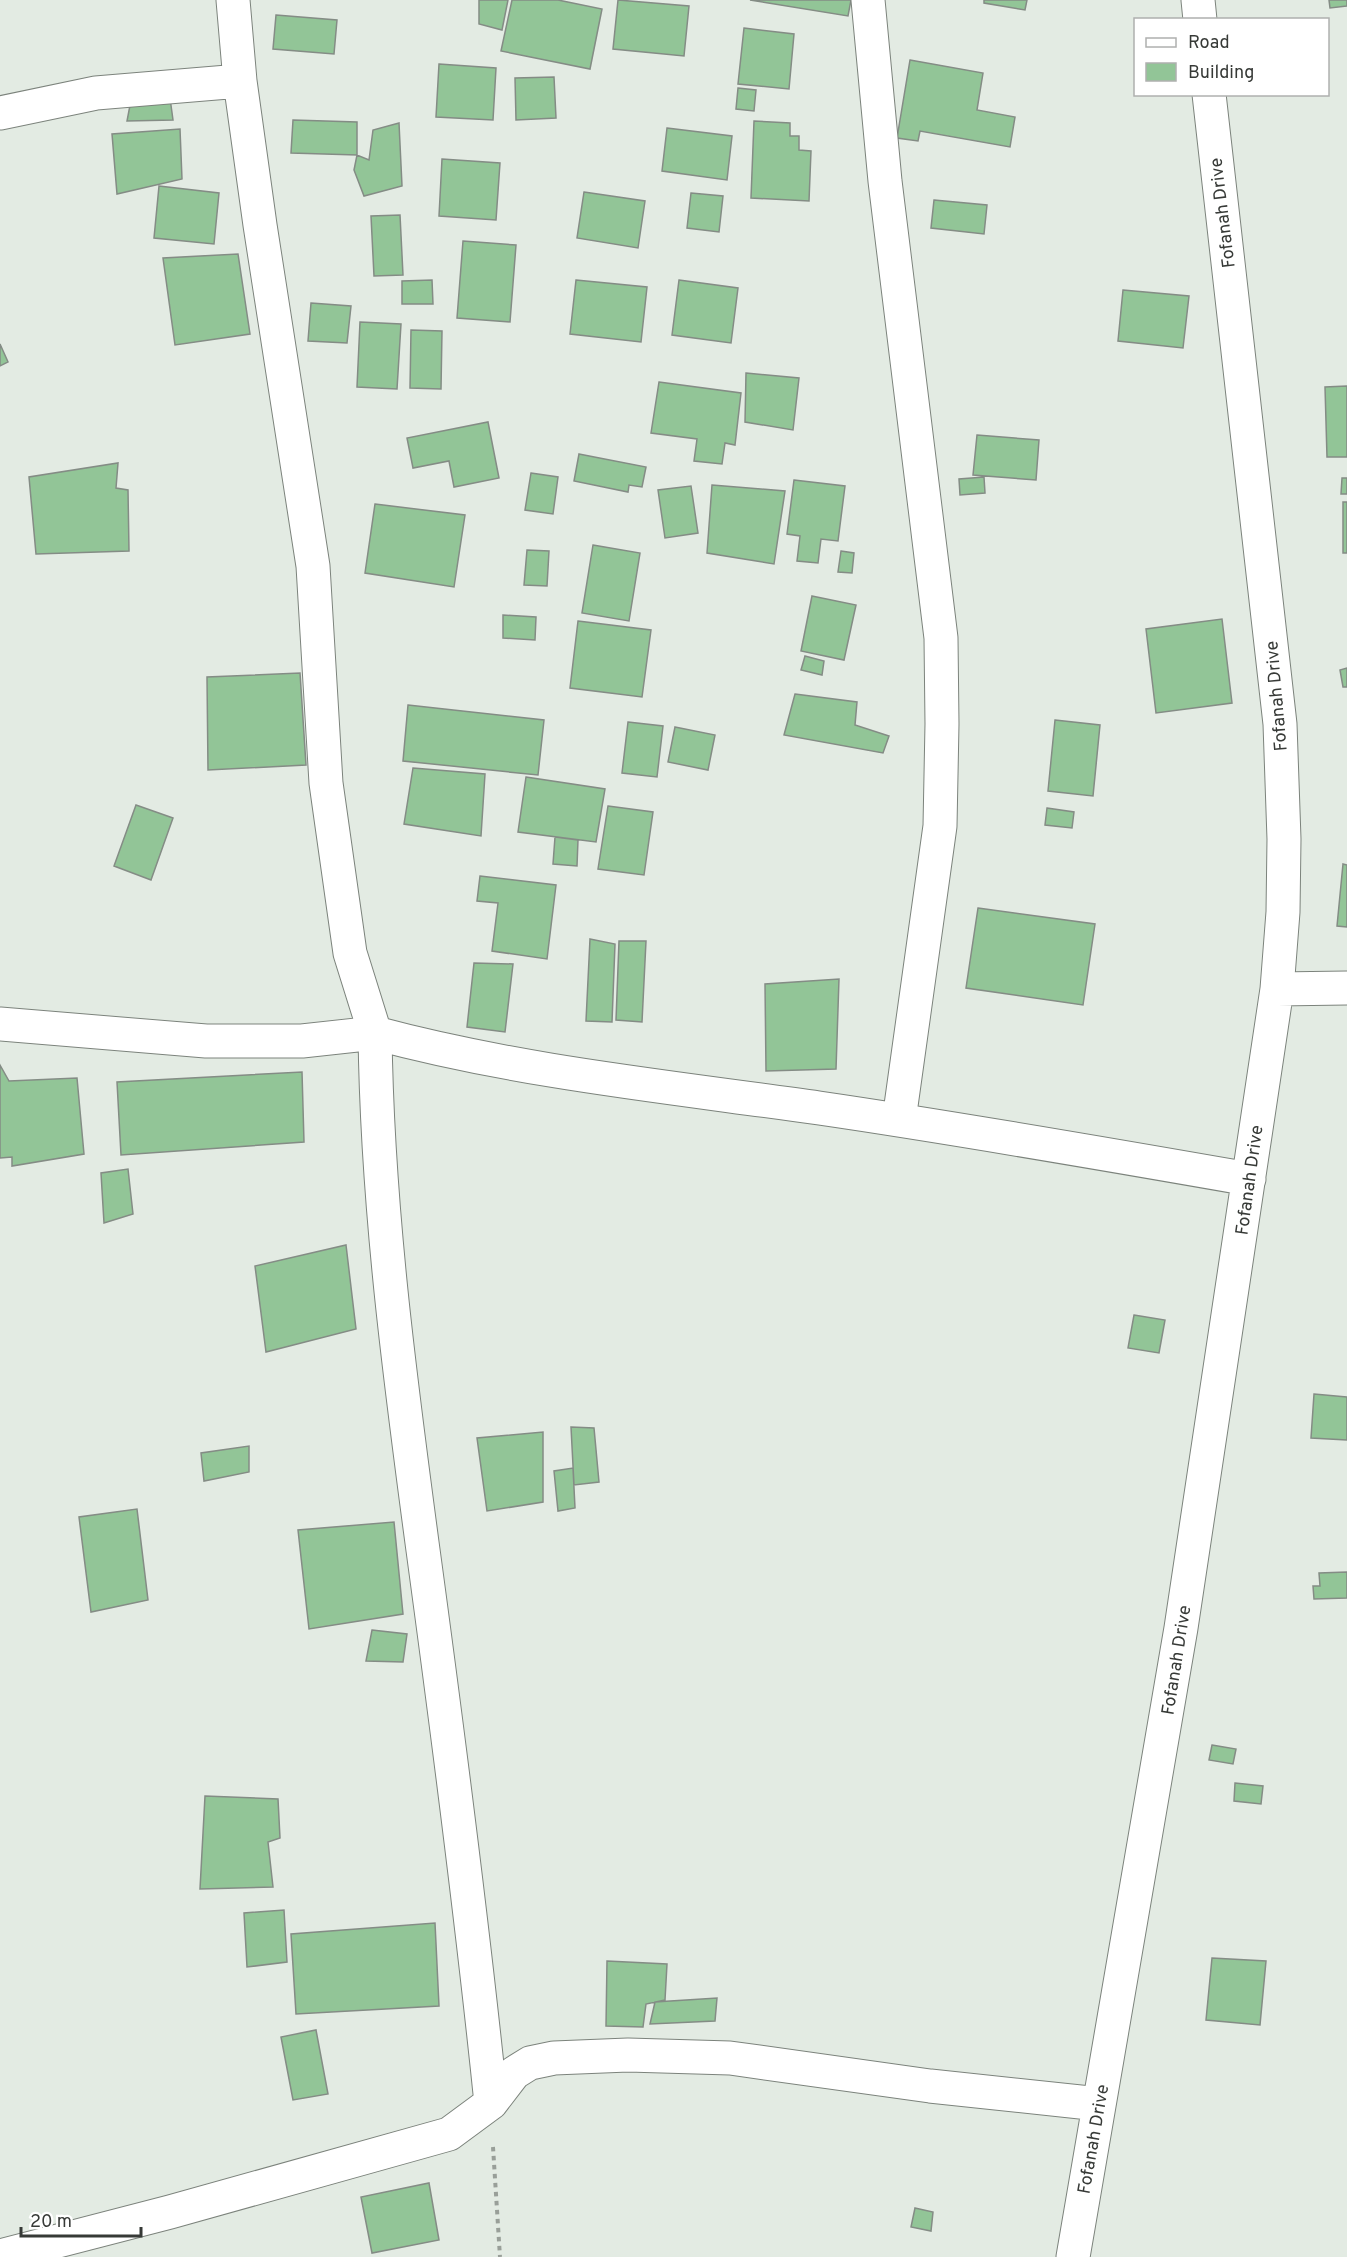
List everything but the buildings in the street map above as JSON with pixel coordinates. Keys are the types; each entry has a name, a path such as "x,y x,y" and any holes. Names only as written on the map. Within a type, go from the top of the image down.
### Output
{"street":[{"path":"233,0 240,81 313,566 326,783 350,953 375,1033 376,1117 402,1394 473,1926 491,2103"},
{"path":"868,0 885,181 941,638 942,724 939,826 899,1120"},
{"path":"1198,0 1200,18"},
{"path":"0,113 96,93 240,81"},
{"name":"Fofanah Drive","path":"1073,2257 1181,1628 1277,989 1283,912 1284,839 1280,724 1209,96"},
{"path":"1277,989 1347,988"},
{"path":"0,1024 206,1041 302,1041 375,1033 446,1052 590,1076 899,1120 1249,1179"},
{"path":"0,2256 170,2212 449,2134 491,2103 514,2073 530,2063 554,2058 628,2055 730,2058 930,2086 1099,2104"}],"path":[{"path":"491,2103 500,2257"}]}
